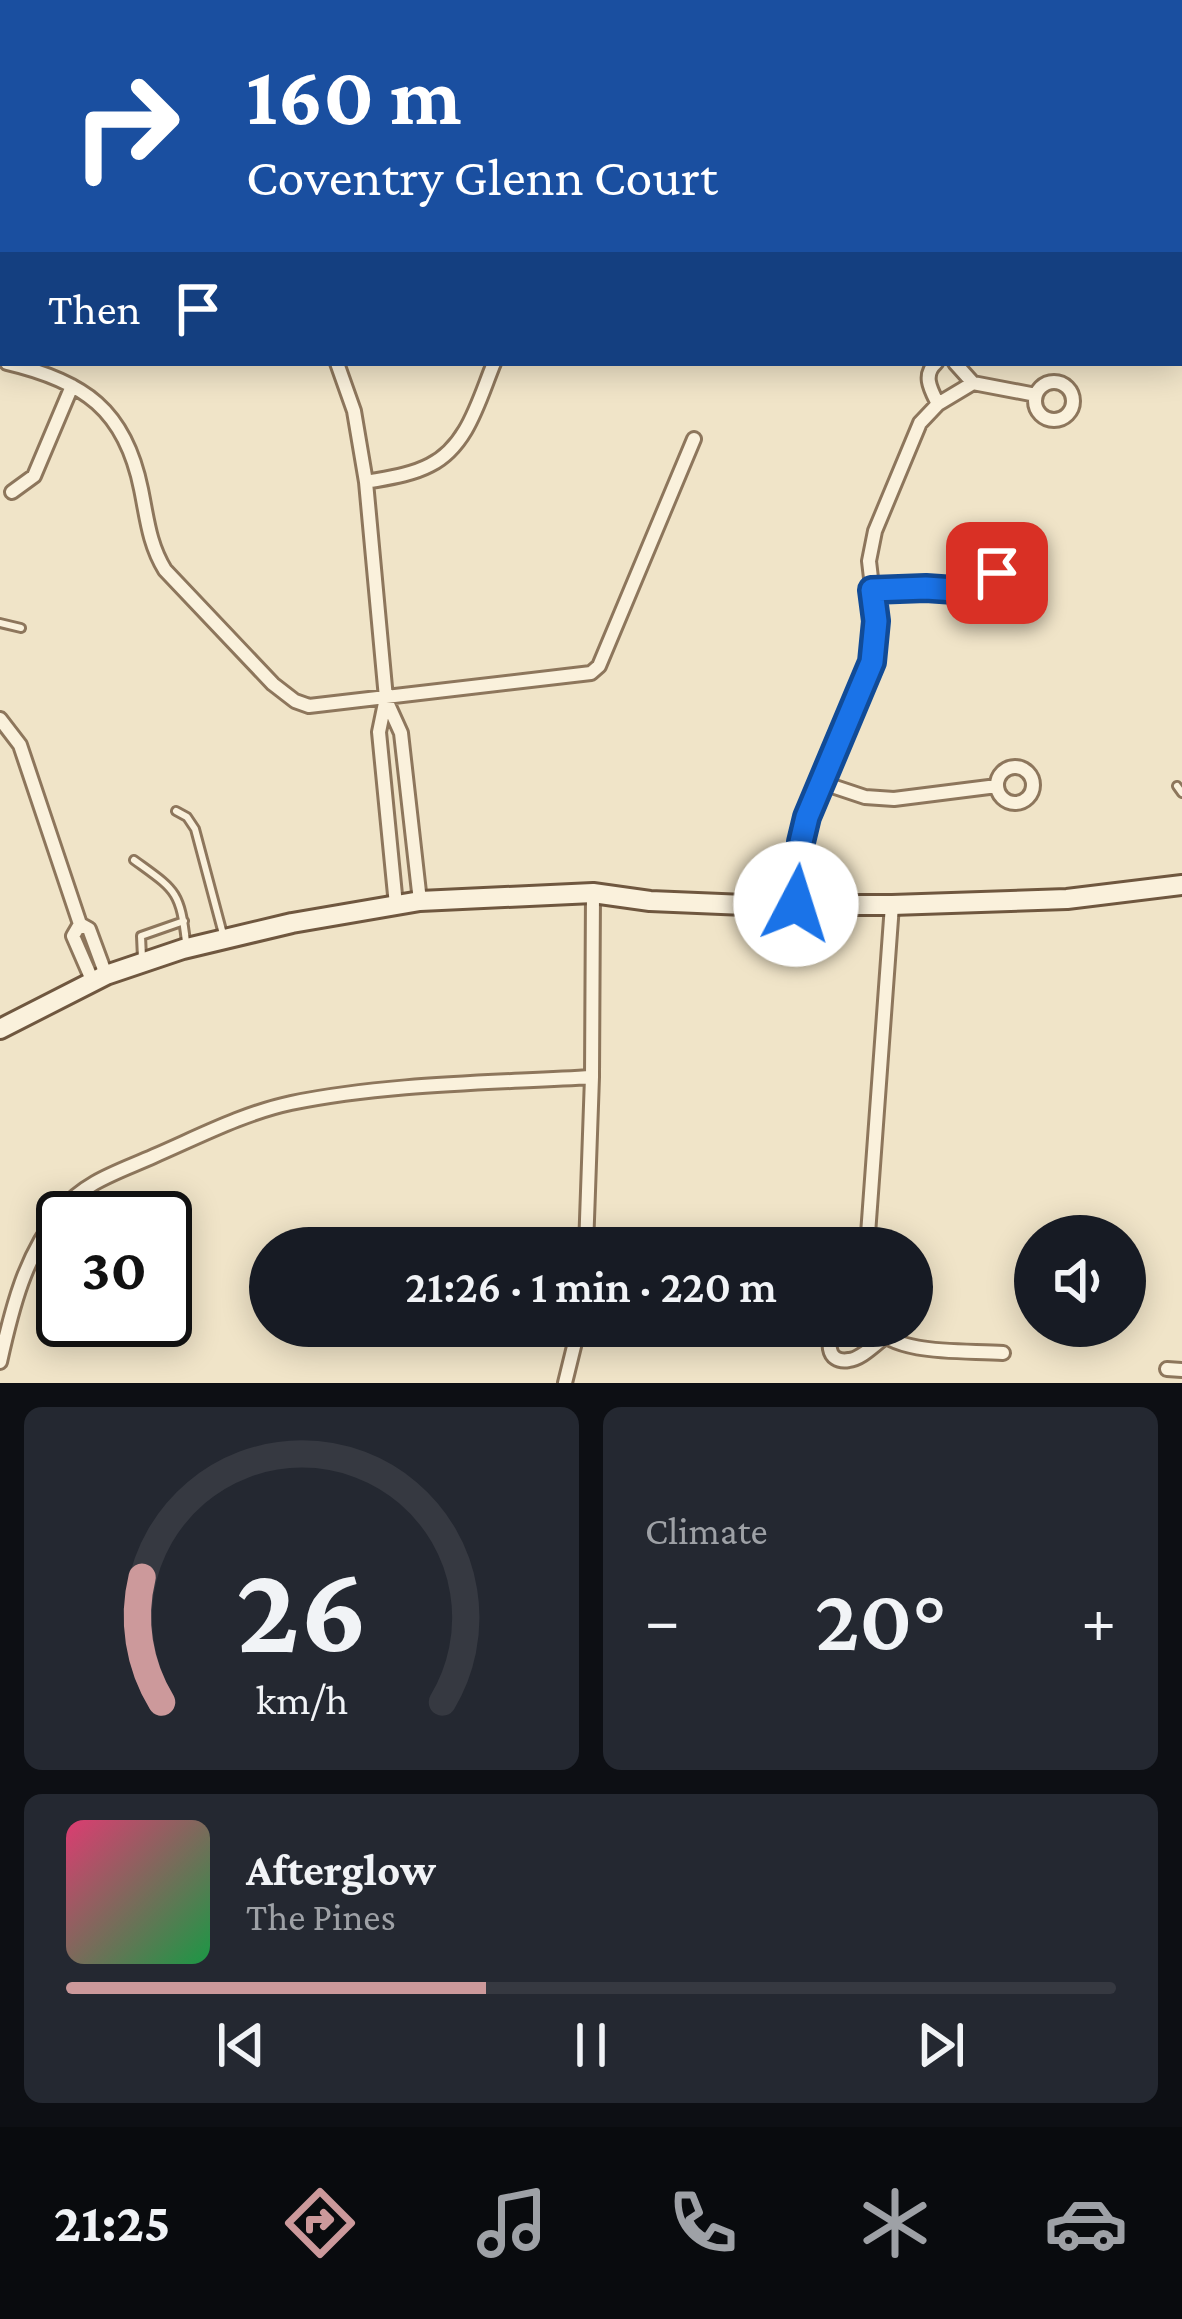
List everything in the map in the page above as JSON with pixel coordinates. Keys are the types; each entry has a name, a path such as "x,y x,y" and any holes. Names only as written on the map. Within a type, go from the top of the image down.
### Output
{"main road":[{"path":"0,1028 99,978 187,948 420,901 593,893 745,905 892,905 1067,898 1182,886"}],"street":[{"path":"20,366 99,402 123,432 140,483 152,548 164,570 273,684 309,706 591,673 694,439"},
{"path":"338,366 354,411 366,482 386,698 380,732 396,905"},
{"path":"366,482 406,474 442,456 464,434 493,366"},
{"path":"933,366 928,380 938,404"},
{"path":"958,366 973,383 1036,395"},
{"path":"796,904 801,842 820,782 872,662 876,621 869,561 874,531 920,423 938,404 973,383"},
{"path":"12,492 34,476 72,386"},
{"path":"872,590 983,592"},
{"path":"386,698 401,733 420,901"},
{"path":"0,719 20,745 80,924 74,936 99,978"},
{"path":"820,782 866,797 894,799 997,786"},
{"path":"587,1227 593,893"},
{"path":"869,1227 892,905"},
{"path":"0,1362 31,1256 61,1210 93,1182 290,1103 396,1089 592,1077"},
{"path":"566,1383 574,1347"},
{"path":"828,1347 841,1360 853,1359 871,1347"},
{"path":"925,1347 1003,1353"}],"lane":[{"path":"0,623 21,628"},
{"path":"176,811 195,829 224,937"},
{"path":"134,860 178,897 187,948"},
{"path":"142,963 141,936 184,922"}],"route":[{"path":"796,904 807,817 872,662 876,621 872,590 983,592 987,580 997,573"}]}
